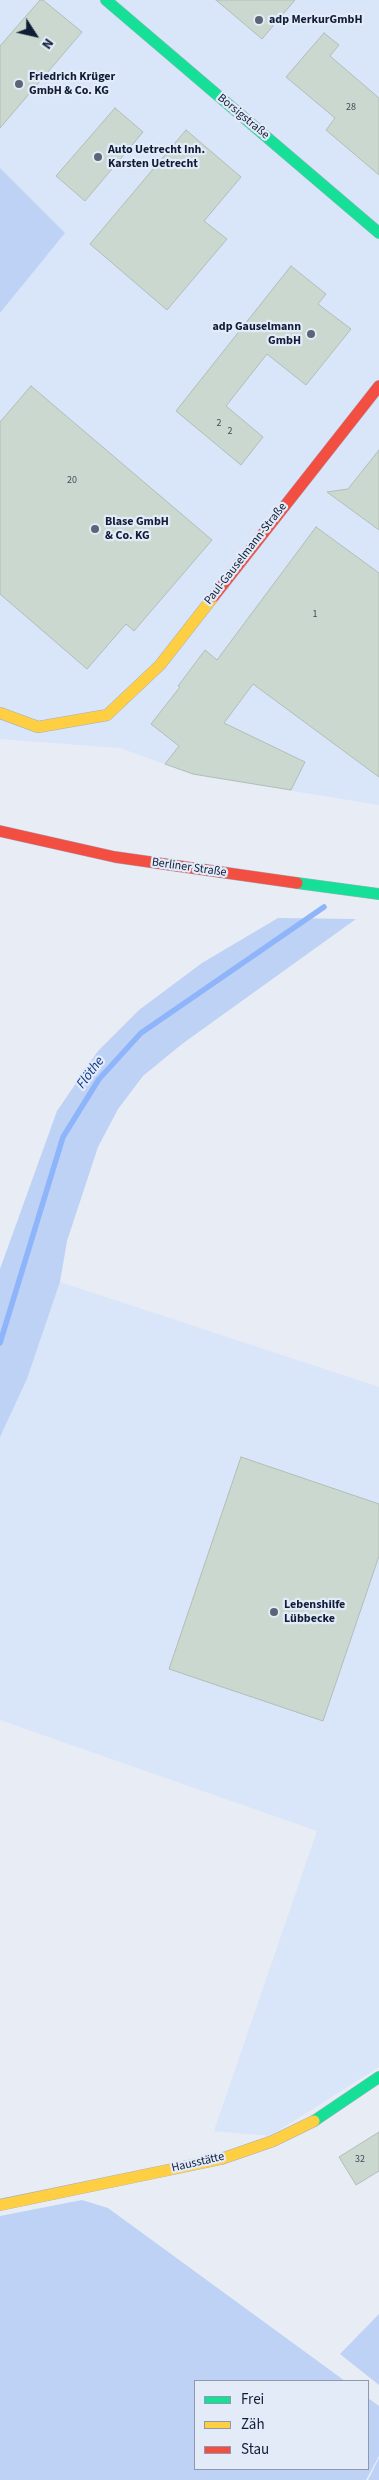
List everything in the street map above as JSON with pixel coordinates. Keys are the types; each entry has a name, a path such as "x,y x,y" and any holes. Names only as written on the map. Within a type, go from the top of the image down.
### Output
{"street":[{"name":"Borsigstraße","path":"106,0 379,233"},
{"name":"Paul-Gauselmann-Straße","path":"0,714 38,728 107,715 160,665 379,386"},
{"name":"Berliner Straße","path":"0,831 115,857 379,894"},
{"name":"Hausstätte","path":"0,2205 221,2159 273,2141 317,2120 379,2077"}],"shaded area":[{"path":"0,0 379,0 379,805 194,775 120,748 0,739 0,313 65,233 0,168"},
{"path":"0,168 65,233 0,313"},
{"path":"278,918 356,919 182,1044 143,1076 118,1109 98,1147 67,1241 60,1282 27,1379 0,1437 0,1269 57,1111 98,1051 139,1010 202,963"},
{"path":"60,1282 379,1387 379,2067 270,2136 214,2131 317,1831 0,1720 0,1437 27,1379"},
{"path":"82,2200 108,2208 344,2380 194,2380 194,2470 369,2470 369,2399 379,2406 379,2456 366,2480 0,2480 0,2216"},
{"path":"379,2314 379,2385 340,2354"},
{"path":"379,2458 379,2480 368,2480"}],"building":[{"name":"Friedrich Krüger GmbH & Co. KG","path":"40,0 43,0 82,32 0,128 0,46"},
{"name":"adp MerkurGmbH","path":"216,0 295,0 262,39"},
{"path":"324,33 339,45 330,56 379,98 379,175 326,130 335,118 286,77"},
{"name":"Auto Uetrecht Inh. Karsten Uetrecht","path":"115,108 143,132 85,201 56,176"},
{"path":"186,130 241,177 204,221 227,239 167,310 90,244"},
{"path":"291,266 326,294 318,304 351,329 306,385 267,354 226,406 263,437 241,465 176,411"},
{"path":"31,386 212,540 134,631 126,624 87,669 0,594 0,422"},
{"path":"379,450 379,530 327,492 348,489"},
{"path":"316,527 379,573 379,777 253,684 224,723 305,762 291,790 193,774 165,764 179,746 151,724 180,687 178,686 205,650 217,660"},
{"name":"Lebenshilfe Lübbecke","path":"241,1457 379,1504 379,1556 323,1721 169,1669"},
{"path":"379,2132 379,2171 356,2185 339,2157"}],"waterway":[{"name":"Flöthe","path":"0,1343 63,1137 99,1079 141,1033 324,907"}],"traffic: fast":[{"path":"106,0 379,233"},
{"path":"297,883 379,894"},
{"path":"314,2121 379,2077"}],"traffic: slow":[{"path":"0,713 38,727 107,715 160,665 214,596"},
{"path":"0,2205 221,2159 273,2141 314,2121"}],"traffic: jam":[{"path":"214,596 379,386"},
{"path":"0,831 115,857 297,883"}],"place":[{"name":"adp MerkurGmbH","path":"259,20"},
{"name":"Friedrich Krüger GmbH & Co. KG","path":"19,84"},
{"name":"Auto Uetrecht Inh. Karsten Uetrecht","path":"98,157"},
{"name":"adp Gauselmann GmbH","path":"311,334"},
{"name":"Blase GmbH & Co. KG","path":"95,529"},
{"name":"Lebenshilfe Lübbecke","path":"274,1612"}]}
